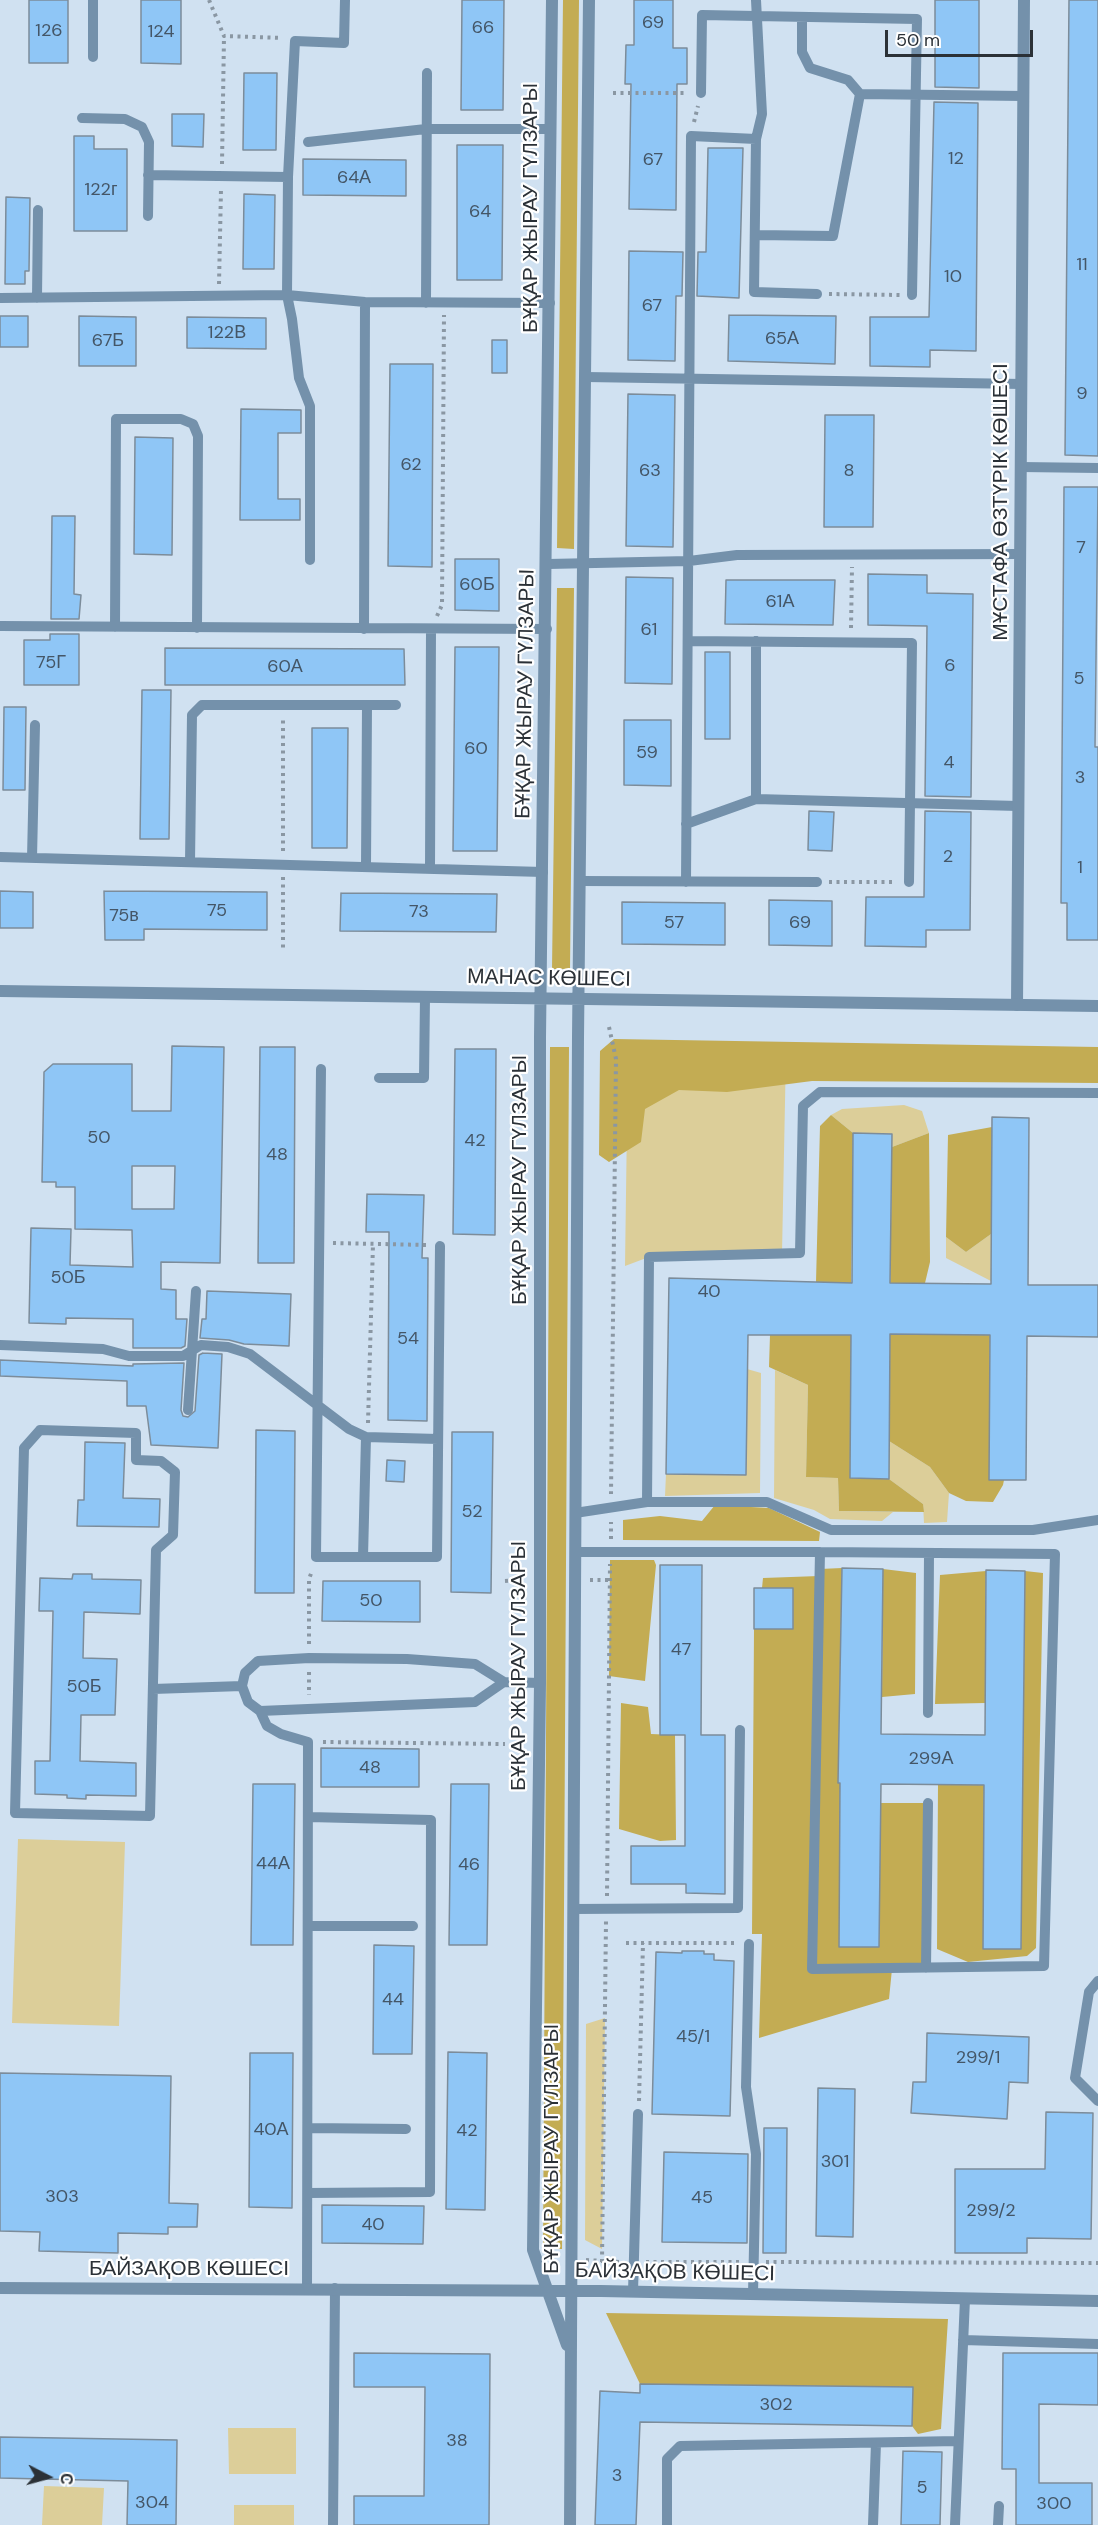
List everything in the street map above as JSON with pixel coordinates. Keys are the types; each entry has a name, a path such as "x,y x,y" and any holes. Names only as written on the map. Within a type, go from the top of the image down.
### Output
{"street":[{"name":"БҰҚАР ЖЫРАУ ГҮЛЗАРЫ","path":"552,0 548,564 541,998 540,1683 533,2250 571,2354"},
{"name":"БҰҚАР ЖЫРАУ ГҮЛЗАРЫ","path":"570,2525 575,1513 589,0"},
{"name":"МҰСТАФА ӨЗТҮРІК КӨШЕСІ","path":"1017,1005 1024,0"},
{"name":"МАНАС КӨШЕСІ","path":"0,991 1098,1006"},
{"name":"БАЙЗАҚОВ КӨШЕСІ","path":"0,2288 548,2290 1098,2301"}],"lane":[{"path":"93,0 93,57"},
{"path":"310,560 310,406 299,378 287,295 288,177 295,41 344,43 345,0"},
{"path":"756,0 755,16 762,114 756,139 754,292 817,294"},
{"path":"701,93 702,15 917,19 912,295"},
{"path":"802,17 802,52 810,68 848,80 860,94 1023,96"},
{"path":"426,303 427,73"},
{"path":"755,235 833,236 860,94"},
{"path":"82,118 126,119 142,127 148,142 148,216"},
{"path":"308,142 426,129 551,129"},
{"path":"686,882 691,136 756,139"},
{"path":"148,175 288,177"},
{"path":"37,298 38,210"},
{"path":"0,298 287,295 365,302 550,303"},
{"path":"364,629 365,302"},
{"path":"586,376 1022,384"},
{"path":"116,627 116,419 181,419 193,424 198,436 197,628"},
{"path":"1021,467 1098,468"},
{"path":"548,564 689,561 736,555 1021,554"},
{"path":"0,626 547,629"},
{"path":"430,869 431,629"},
{"path":"688,640 912,643 909,882"},
{"path":"756,641 756,800"},
{"path":"190,862 192,715 202,705 396,705"},
{"path":"366,705 366,867"},
{"path":"32,858 35,725"},
{"path":"686,824 756,800 1018,806"},
{"path":"0,857 543,872"},
{"path":"581,881 817,882"},
{"path":"379,1078 424,1078 425,997"},
{"path":"321,1069 316,1557 437,1557 440,1246"},
{"path":"647,1502 649,1257 800,1253 803,1106 820,1092 1098,1093"},
{"path":"188,1410 196,1291"},
{"path":"0,1345 104,1349 129,1356 183,1356 201,1345 219,1346 250,1354 316,1406 349,1429 366,1437 438,1438"},
{"path":"40,1430 136,1433 136,1460 161,1461 175,1472 173,1535 156,1550 153,1689 150,1816 15,1813 24,1448 40,1430"},
{"path":"363,1557 366,1437"},
{"path":"575,1513 647,1502 767,1502 831,1530 1033,1530 1098,1520"},
{"path":"575,1552 820,1552 1055,1554 1044,1966 812,1969 820,1552"},
{"path":"928,1713 929,1553"},
{"path":"307,2289 308,1742 281,1734 267,1726 260,1711 248,1702 242,1686 245,1673 258,1661 309,1658 407,1659 475,1664 504,1682 540,1683"},
{"path":"260,1711 475,1702 504,1682"},
{"path":"153,1689 242,1686"},
{"path":"573,1909 738,1908 740,1730"},
{"path":"926,1968 927,1803"},
{"path":"308,2193 430,2192 431,1820 309,1817"},
{"path":"308,1926 413,1926"},
{"path":"749,1944 746,2087 756,2154 753,2294"},
{"path":"1098,1981 1089,1992 1075,2078 1098,2101"},
{"path":"633,2292 638,2114"},
{"path":"308,2128 405,2129"},
{"path":"333,2525 335,2288"},
{"path":"955,2525 965,2299"},
{"path":"963,2340 1098,2344"},
{"path":"666,2525 668,2459 680,2446 958,2441"},
{"path":"873,2525 876,2443"},
{"path":"999,2506 999,2525"}],"path":[{"path":"209,0 224,36 279,38 295,41"},
{"path":"613,93 701,93 691,136"},
{"path":"817,294 912,295"},
{"path":"431,629 442,605 444,303"},
{"path":"851,642 852,554"},
{"path":"283,705 283,948"},
{"path":"817,882 909,882"},
{"path":"602,2262 616,1059 609,1027"},
{"path":"319,1242 440,1246"},
{"path":"366,1437 370,1408 373,1244"},
{"path":"505,1581 524,1580"},
{"path":"590,1580 610,1580"},
{"path":"308,1742 505,1744"},
{"path":"626,1942 749,1944"},
{"path":"638,2114 643,1942"},
{"path":"584,2260 602,2262 1098,2263"}],"shaded area":[{"path":"563,0 579,0 574,549 557,548"},
{"path":"557,588 574,588 570,969 552,969"},
{"path":"614,1039 1098,1047 1098,1083 812,1081 727,1092 679,1090 645,1109 641,1142 609,1162 599,1155 600,1051"},
{"path":"550,1047 569,1047 562,2249 543,2249"},
{"path":"628,1050 786,1052 782,1253 649,1257 625,1266"},
{"path":"904,1105 922,1111 929,1133 892,1147 892,1134 853,1133 831,1115 842,1109"},
{"path":"831,1115 853,1133 851,1301 828,1282 816,1282 820,1126"},
{"path":"992,1127 991,1234 966,1252 946,1237 948,1135"},
{"path":"929,1133 930,1262 925,1283 890,1302 892,1147"},
{"path":"991,1234 991,1281 946,1258 946,1237 966,1252"},
{"path":"852,1316 850,1478 889,1479 923,1504 924,1512 839,1511 838,1478 806,1477 808,1385 769,1367 770,1335 827,1335"},
{"path":"890,1316 990,1317 989,1479 1004,1480 993,1502 966,1501 949,1493 930,1467 889,1441"},
{"path":"747,1369 761,1373 760,1493 665,1496 666,1474"},
{"path":"775,1370 808,1385 806,1477 838,1478 839,1511 893,1512 882,1521 830,1519 814,1510 774,1498"},
{"path":"889,1441 930,1467 949,1493 947,1522 924,1523 923,1504 889,1479"},
{"path":"715,1505 769,1508 820,1532 819,1541 623,1540 623,1520 660,1516 702,1521"},
{"path":"610,1560 654,1560 656,1565 645,1681 609,1676"},
{"path":"842,1568 838,1783 840,1783 839,1946 879,1947 880,1803 928,1803 926,1968 892,1969 889,1999 759,2038 762,1934 752,1934 754,1629 793,1629 793,1588 762,1588 763,1578 819,1576 820,1569"},
{"path":"883,1569 916,1573 915,1694 882,1697"},
{"path":"986,1571 985,1703 935,1704 940,1575"},
{"path":"1025,1571 1043,1573 1036,1948 1027,1956 968,1962 937,1949 938,1784 984,1785 983,1949 1021,1949"},
{"path":"621,1703 648,1707 651,1734 675,1735 676,1840 660,1841 619,1829"},
{"path":"18,1839 125,1842 119,2026 12,2023"},
{"path":"605,2018 602,2249 585,2240 586,2024"},
{"path":"606,2313 948,2319 941,2429 918,2434 912,2426 912,2387 640,2384"},
{"path":"228,2428 296,2428 296,2474 229,2474"},
{"path":"44,2486 104,2488 102,2525 42,2525"},
{"path":"234,2505 294,2505 294,2525 234,2525"}],"building":[{"path":"29,0 68,0 68,63 29,63"},
{"path":"141,0 181,0 181,64 141,63"},
{"path":"462,0 504,0 503,110 461,110"},
{"path":"634,0 673,0 673,48 687,48 687,84 677,84 676,210 629,209 631,84 625,84 626,45 634,45"},
{"path":"935,0 979,0 979,88 935,87"},
{"path":"1069,0 1098,0 1098,456 1065,455"},
{"path":"244,73 277,73 276,150 243,150"},
{"path":"934,102 978,103 976,351 930,350 930,367 870,366 870,317 929,317"},
{"path":"172,114 204,114 203,147 172,146"},
{"path":"74,136 94,136 94,149 127,149 127,231 74,231"},
{"path":"457,145 503,145 502,280 457,280"},
{"path":"708,148 743,148 739,298 697,296 698,252 706,252"},
{"path":"303,159 406,160 406,196 303,195"},
{"path":"244,194 275,195 274,269 243,269"},
{"path":"6,197 30,198 29,271 25,271 25,284 5,284"},
{"path":"629,251 683,252 682,296 676,296 675,361 628,360"},
{"path":"729,315 836,316 835,364 728,361"},
{"path":"0,316 28,316 28,347 0,347"},
{"path":"79,316 136,317 136,366 79,366"},
{"path":"187,317 266,318 266,349 187,348"},
{"path":"492,340 507,340 507,373 492,373"},
{"path":"390,364 433,364 432,567 388,566"},
{"path":"628,394 675,395 673,547 626,546"},
{"path":"241,409 301,410 301,433 278,433 278,499 300,499 300,520 240,520"},
{"path":"825,415 874,415 873,527 824,527"},
{"path":"135,437 173,438 172,555 134,554"},
{"path":"1064,487 1098,487 1095,747 1098,747 1098,940 1067,940 1067,903 1061,903"},
{"path":"52,516 75,516 74,594 81,595 79,619 51,619"},
{"path":"455,559 499,559 499,611 455,610"},
{"path":"868,574 927,575 927,593 973,594 971,797 925,796 927,626 868,625"},
{"path":"626,577 673,578 672,684 625,683"},
{"path":"726,580 835,580 833,625 725,624"},
{"path":"50,634 79,634 79,685 24,685 24,640 50,640"},
{"path":"455,647 499,647 497,851 453,851"},
{"path":"165,648 404,649 405,685 165,685"},
{"path":"705,652 730,652 730,739 705,739"},
{"path":"142,690 171,690 169,839 140,839"},
{"path":"4,707 26,707 25,790 3,790"},
{"path":"624,720 671,720 671,786 624,785"},
{"path":"312,728 348,728 347,848 312,848"},
{"path":"809,811 834,812 832,851 808,850"},
{"path":"925,811 971,812 970,930 926,930 926,947 865,946 866,897 924,897"},
{"path":"0,891 33,892 33,928 0,928"},
{"path":"104,891 267,892 267,930 144,929 144,940 105,940"},
{"path":"341,893 497,894 496,932 340,931"},
{"path":"769,900 832,901 832,946 769,945"},
{"path":"622,902 725,903 725,945 622,944"},
{"path":"172,1046 224,1047 220,1263 161,1262 161,1289 176,1290 176,1319 187,1319 185,1346 181,1348 133,1348 133,1319 66,1318 66,1324 29,1323 31,1228 71,1229 70,1265 133,1267 132,1230 75,1229 75,1187 56,1187 56,1182 42,1182 44,1072 53,1064 132,1064 132,1111 171,1111","holes":["132,1166 175,1166 174,1209 132,1209"]},
{"path":"260,1047 295,1047 294,1263 258,1263"},
{"path":"455,1049 496,1049 495,1235 453,1234"},
{"path":"992,1117 1029,1118 1028,1285 1098,1285 1098,1337 1027,1336 1026,1480 989,1480 990,1335 890,1334 889,1479 850,1478 851,1335 748,1335 746,1475 666,1474 669,1278 852,1283 853,1133 892,1134 890,1283 991,1284"},
{"path":"367,1194 424,1195 422,1258 428,1258 427,1421 388,1420 389,1232 366,1232"},
{"path":"207,1291 291,1294 289,1346 244,1344 229,1340 200,1338 202,1319 206,1319"},
{"path":"203,1353 222,1354 218,1448 151,1445 146,1406 127,1406 127,1381 0,1376 0,1360 133,1366 133,1364 184,1363 181,1410 183,1416 188,1417 195,1411 199,1355"},
{"path":"256,1430 295,1431 294,1593 255,1593"},
{"path":"452,1432 493,1432 491,1593 451,1592"},
{"path":"85,1442 125,1443 123,1498 160,1499 159,1527 77,1526 78,1500 84,1500"},
{"path":"387,1460 405,1461 404,1482 386,1481"},
{"path":"660,1565 702,1565 701,1735 725,1735 725,1894 686,1893 686,1884 631,1884 631,1846 685,1846 685,1735 660,1735"},
{"path":"842,1568 883,1569 881,1734 985,1735 986,1570 1025,1571 1021,1949 983,1949 984,1785 881,1784 879,1947 839,1947 840,1783 838,1783"},
{"path":"73,1574 92,1574 92,1579 141,1580 140,1614 84,1612 83,1658 117,1659 115,1715 81,1715 80,1761 136,1763 136,1796 86,1795 86,1799 67,1798 67,1795 35,1794 35,1761 50,1761 53,1611 39,1611 40,1578 72,1579"},
{"path":"323,1581 420,1581 420,1622 322,1621"},
{"path":"754,1588 793,1588 793,1629 754,1629"},
{"path":"321,1748 419,1749 419,1787 321,1787"},
{"path":"253,1784 295,1784 293,1945 251,1945"},
{"path":"451,1784 489,1784 487,1945 449,1945"},
{"path":"374,1945 414,1946 412,2054 373,2054"},
{"path":"682,1951 704,1951 704,1954 714,1954 714,1960 734,1961 730,2116 652,2114 656,1952 682,1953"},
{"path":"927,2033 1029,2037 1028,2083 1009,2082 1007,2119 911,2113 913,2082 926,2082"},
{"path":"448,2052 487,2053 485,2210 446,2209"},
{"path":"250,2053 293,2053 292,2208 249,2207"},
{"path":"0,2073 171,2076 169,2203 198,2204 197,2227 168,2227 168,2234 118,2233 118,2253 39,2251 40,2232 0,2231"},
{"path":"818,2088 855,2089 853,2237 816,2236"},
{"path":"1046,2112 1093,2113 1091,2239 1027,2238 1027,2253 955,2253 955,2169 1045,2169"},
{"path":"764,2128 787,2128 786,2253 763,2253"},
{"path":"664,2152 748,2154 747,2243 662,2242"},
{"path":"322,2205 424,2206 423,2244 322,2243"},
{"path":"354,2353 490,2354 489,2525 354,2525 354,2496 424,2496 425,2387 354,2387"},
{"path":"1003,2353 1098,2353 1098,2405 1039,2404 1039,2483 1092,2483 1092,2525 1016,2525 1016,2469 1002,2469"},
{"path":"640,2384 913,2387 912,2426 640,2422 636,2525 595,2525 600,2391 640,2393"},
{"path":"0,2437 177,2440 176,2525 127,2525 128,2481 0,2478"},
{"path":"903,2451 942,2452 940,2525 901,2525"}]}
